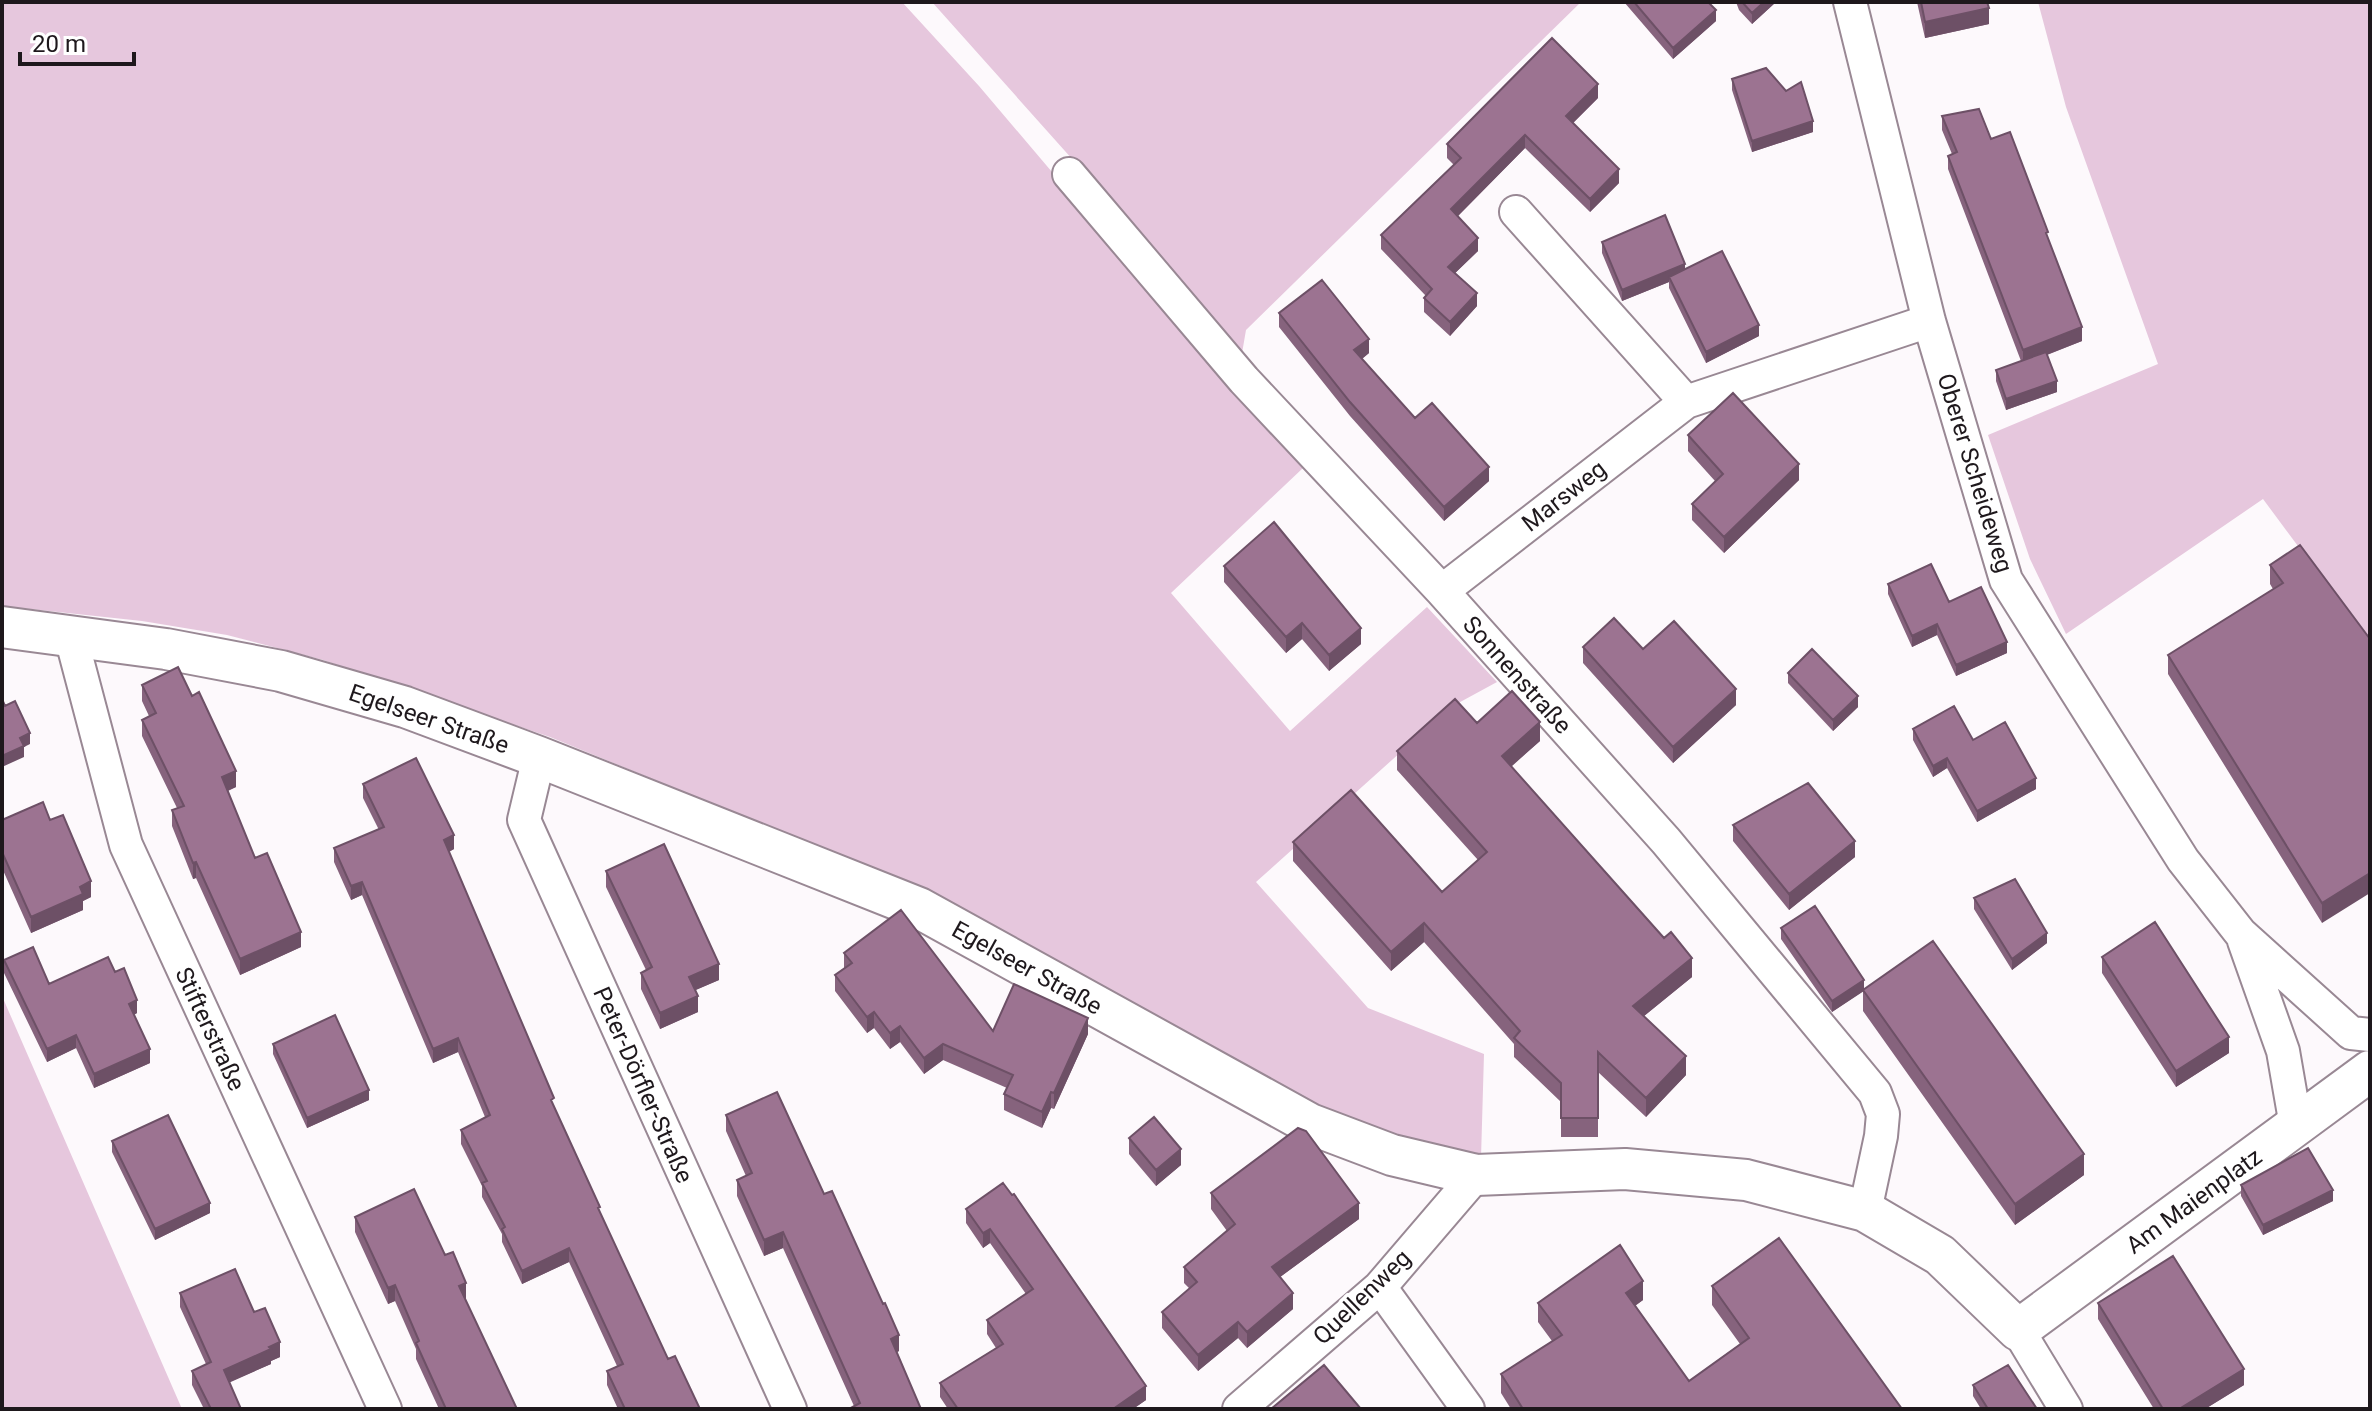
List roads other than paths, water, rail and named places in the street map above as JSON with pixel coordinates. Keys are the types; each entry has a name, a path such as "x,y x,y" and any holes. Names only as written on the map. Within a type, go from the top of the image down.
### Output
{"street":[{"name":"Oberer Scheideweg","path":"1850,2 1929,321 2006,580 2183,860 2241,934 2351,1033 2370,1035"},
{"name":"Sonnenstraße","path":"1069,174 1244,380 1442,591 1666,841 1875,1093 1883,1114 1865,1211"},
{"path":"1516,212 1686,402"},
{"name":"Marsweg","path":"1442,591 1686,402 1929,321"},
{"name":"Egelseer Straße","path":"2,627 193,653 281,671 405,707 539,757 919,908 1310,1124 1392,1155 1476,1175 1625,1169 1746,1180 1865,1211 1940,1255 2018,1330"},
{"name":"Stifterstraße","path":"71,637 126,845 385,1409"},
{"name":"Peter-Dörfler-Straße","path":"539,757 524,820 790,1409"},
{"name":"Oberer Scheideweg","path":"2241,934 2283,1051 2296,1126"},
{"name":"Am Maienplatz","path":"2018,1330 2370,1071"},
{"name":"Quellenweg","path":"1239,1409 1380,1287 1476,1175"},
{"path":"1380,1287 1468,1409"},
{"path":"2018,1330 2066,1409"}]}
